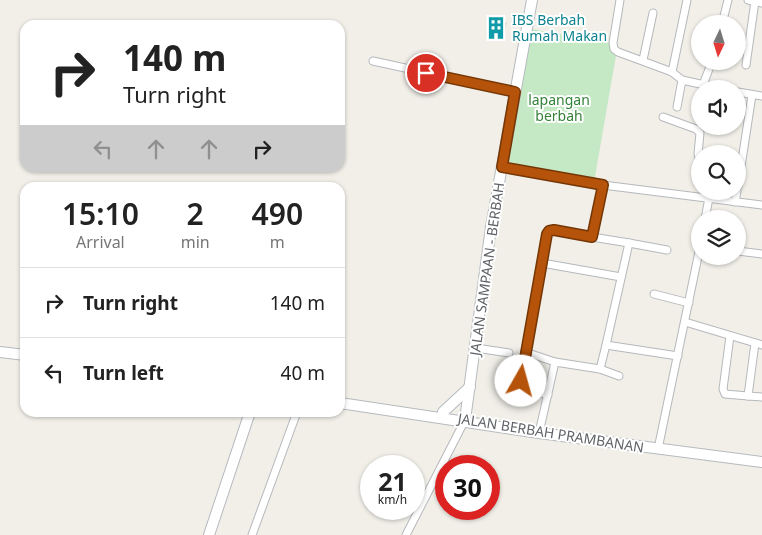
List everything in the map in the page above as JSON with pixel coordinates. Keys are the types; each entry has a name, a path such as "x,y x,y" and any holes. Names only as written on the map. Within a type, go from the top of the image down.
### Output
{"main road":[{"name":"JALAN SAMPAAN - BERBAH","path":"465,420 476,348 485,263 532,0"},
{"path":"0,352 20,354"},
{"path":"442,416 443,412 470,387"},
{"name":"JALAN BERBAH PRAMBANAN","path":"345,404 442,416 539,433 762,462"},
{"path":"209,535 248,417"}],"street":[{"path":"620,0 613,43 614,49 672,72 682,80 691,82"},
{"path":"672,72 687,0"},
{"path":"724,15 728,0"},
{"path":"746,65 755,1"},
{"path":"643,60 653,13"},
{"path":"373,61 515,92"},
{"path":"677,107 682,80"},
{"path":"746,94 762,96"},
{"path":"743,145 752,95"},
{"path":"663,117 696,129 700,133 699,145"},
{"path":"502,167 603,185 691,196"},
{"path":"592,237 603,185"},
{"path":"722,200 762,205"},
{"path":"548,395 523,388 521,373 546,238 550,230 666,250"},
{"path":"600,369 629,243"},
{"path":"746,252 762,254"},
{"path":"542,263 621,277"},
{"path":"658,449 696,265"},
{"path":"654,294 689,303"},
{"path":"685,322 759,344 748,396"},
{"path":"730,336 723,392 725,394 762,397"},
{"path":"606,346 678,356"},
{"path":"476,348 509,353"},
{"path":"525,352 555,362 600,369 619,376"},
{"path":"539,433 555,362"},
{"path":"252,535 295,417"},
{"path":"406,535 465,420"}],"green space":[{"name":"lapangan berbah","path":"526,28 618,44 593,188 500,172"}],"building":[{"name":"IBS Berbah Rumah Makan","path":"489,20 506,23 503,37 487,34"}],"place":[{"name":"IBS Berbah Rumah Makan","path":"496,28"}],"route":[{"path":"426,73 515,92 502,167 603,185 592,237 554,230 550,230 547,234 521,381"}]}
